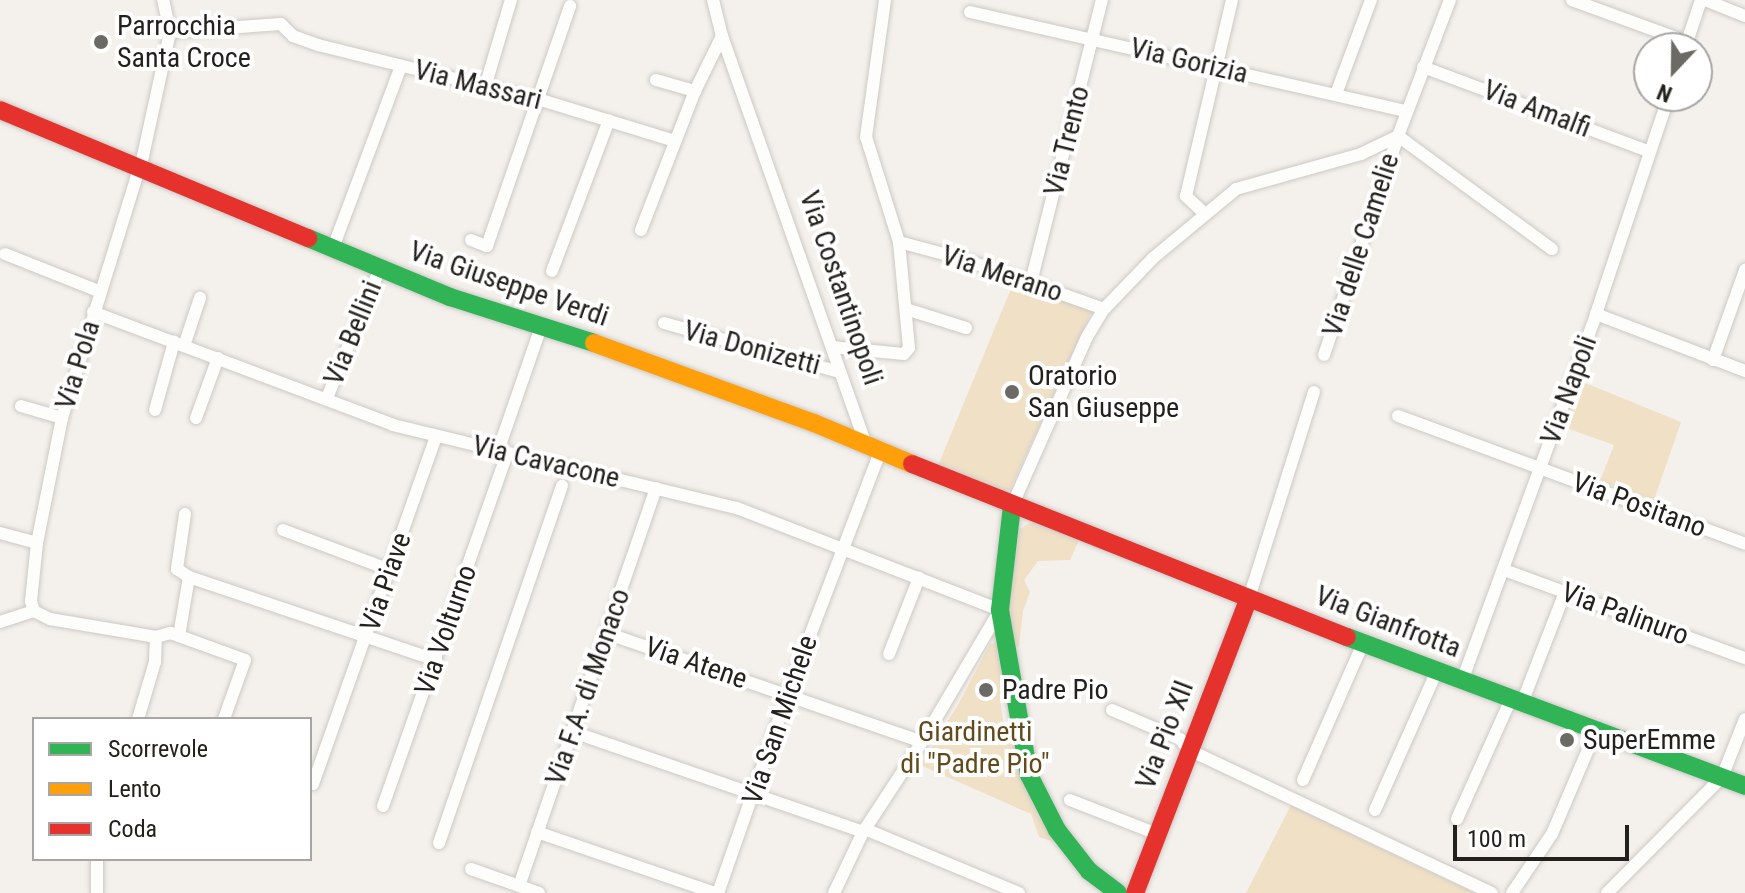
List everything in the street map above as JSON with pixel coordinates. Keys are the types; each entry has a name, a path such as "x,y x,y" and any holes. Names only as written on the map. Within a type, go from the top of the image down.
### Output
{"street":[{"name":"Via Pola","path":"34,611 31,601 37,543 62,418 138,167 170,32 163,0"},
{"path":"485,87 511,0"},
{"name":"Via Costantinopoli","path":"713,0 722,36 840,372 873,446"},
{"path":"832,347 908,352 899,242 866,137 885,0"},
{"name":"Via Trento","path":"1031,282 1102,0"},
{"path":"1204,213 1186,196 1232,0"},
{"path":"1336,94 1371,0"},
{"name":"Via delle Camelie","path":"1324,355 1406,111 1450,0"},
{"path":"1572,0 1653,32"},
{"path":"1691,32 1703,0 1745,16"},
{"path":"471,240 487,246 541,100 570,6"},
{"name":"Via Gorizia","path":"970,12 1406,111"},
{"name":"Via Massari","path":"170,32 281,24 293,36 318,45 541,100 675,141"},
{"path":"641,230 695,91 722,36"},
{"path":"333,248 401,66"},
{"name":"Via Amalfi","path":"1423,67 1650,152"},
{"path":"656,80 695,91"},
{"name":"Via Giuseppe Verdi","path":"0,110 450,297 627,354 873,446"},
{"name":"Via Napoli","path":"1462,681 1596,314 1664,112"},
{"path":"552,271 609,120"},
{"path":"1118,893 1089,871 1041,805 1029,775 1000,610 1012,506 1087,337 1104,309 1204,213 1236,189 1361,154 1398,136 1552,249"},
{"name":"Via Merano","path":"899,242 1031,282 1104,309"},
{"path":"5,254 101,292"},
{"name":"Via Bellini","path":"327,398 380,268"},
{"path":"1713,360 1745,270"},
{"path":"155,410 200,298"},
{"path":"906,309 966,328"},
{"name":"Via Cavacone","path":"93,312 393,425 737,508 1000,610"},
{"path":"1596,314 1745,371"},
{"name":"Via Donizetti","path":"664,323 840,372"},
{"name":"Via Volturno","path":"383,806 436,660 541,327"},
{"path":"196,418 218,358"},
{"path":"1249,598 1314,392"},
{"path":"21,406 62,418"},
{"name":"Via Positano","path":"1398,416 1745,544"},
{"name":"Via Piave","path":"313,784 436,437"},
{"path":"873,446 1012,506"},
{"name":"Via San Michele","path":"716,893 754,796 788,693 842,548 873,446"},
{"path":"439,843 562,486"},
{"name":"Via F.A. di Monaco","path":"519,886 656,488"},
{"name":"Via Gianfrotta","path":"1012,506 1462,681 1745,786"},
{"path":"185,514 177,569 189,577 436,660"},
{"path":"283,530 390,570"},
{"path":"0,533 37,543"},
{"name":"Via Palinuro","path":"1504,570 1745,658"},
{"path":"179,636 189,577"},
{"path":"889,654 919,578"},
{"path":"1457,819 1516,701 1565,592"},
{"name":"Via Pio XII","path":"1135,893 1249,598"},
{"path":"834,893 864,830 922,742 1000,610"},
{"path":"0,622 34,611 50,619 156,637 170,633 245,660 225,717"},
{"name":"Via Atene","path":"606,633 788,693 922,742"},
{"path":"139,717 155,662 156,637"},
{"path":"1303,780 1363,643"},
{"path":"1375,810 1437,671"},
{"path":"1112,710 1180,739 1189,750 1492,893"},
{"path":"1607,893 1722,777 1745,719"},
{"path":"1512,893 1552,834 1596,731"},
{"path":"573,732 754,796 864,830 1019,893"},
{"path":"1070,800 1157,834"},
{"path":"537,832 716,893"},
{"path":"97,861 97,893"},
{"path":"471,869 539,893"}],"green space":[{"name":"Oratorio San Giuseppe","path":"1015,279 1092,311 1010,490 998,493 937,468"},
{"path":"1578,380 1681,422 1654,500 1600,481 1614,445 1561,426"},
{"path":"1032,522 1079,540 1070,560 1038,561 1024,580 1030,592 1023,611 1019,647 1012,644 1007,616 1018,530"},
{"name":"Giardinetti di \"Padre Pio\"","path":"990,644 999,646 1007,694 1000,699 1004,726 1012,728 1023,781 1038,816 1057,843 1039,837 1031,814 920,765 958,705"},
{"path":"1291,805 1413,864 1475,893 1246,893"}],"traffic: fast":[{"path":"308,238 450,297 594,343"},
{"path":"1012,506 1000,610 1029,775 1057,830 1089,871 1118,893"},
{"path":"1347,637 1745,786"}],"traffic: slow":[{"path":"594,343 814,423 912,464"}],"traffic: jam":[{"path":"0,110 308,238"},
{"path":"912,464 1347,637"},
{"path":"1135,893 1249,598"}],"place":[{"name":"Parrocchia Santa Croce","path":"101,42"},
{"name":"Oratorio San Giuseppe","path":"1012,392"},
{"name":"Padre Pio","path":"986,690"},
{"name":"SuperEmme","path":"1567,740"}]}
